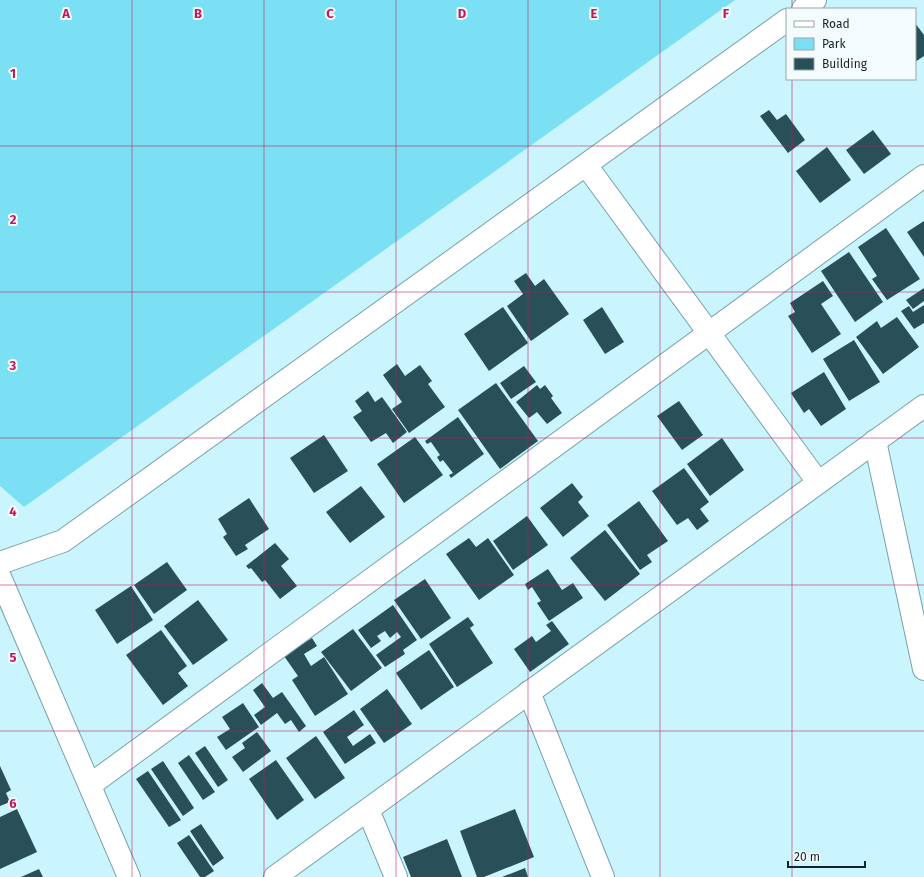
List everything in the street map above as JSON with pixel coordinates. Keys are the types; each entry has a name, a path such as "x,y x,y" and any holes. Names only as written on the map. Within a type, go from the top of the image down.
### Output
{"street":[{"path":"804,8 815,0"},
{"path":"0,563 63,541 786,21"},
{"path":"586,165 818,482"},
{"path":"90,785 924,176"},
{"path":"275,877 924,406"},
{"path":"875,441 924,669"},
{"path":"0,577 129,877"},
{"path":"529,692 603,877"},
{"path":"368,810 396,877"}],"green space":[{"path":"0,0 735,0 24,507 0,486"}],"building":[{"path":"916,24 924,35 924,56 916,61"},
{"path":"769,110 777,120 786,114 805,140 788,153 760,116"},
{"path":"873,130 891,154 864,174 846,150"},
{"path":"827,147 851,180 820,203 796,171"},
{"path":"924,221 924,257 907,232"},
{"path":"886,228 920,279 887,300 872,279 877,276 858,247"},
{"path":"849,252 883,302 855,322 821,271"},
{"path":"526,273 535,286 544,279 569,314 531,341 507,306 523,294 514,281"},
{"path":"823,281 833,296 821,304 841,334 812,353 788,316 795,312 790,303"},
{"path":"924,288 924,301 913,309 906,300"},
{"path":"924,305 924,323 914,329 901,311 909,306 913,312"},
{"path":"503,307 528,343 489,371 464,334"},
{"path":"602,307 624,342 605,354 583,320"},
{"path":"897,317 919,347 883,374 856,337 877,321 881,328"},
{"path":"854,340 880,382 849,401 823,359"},
{"path":"397,364 405,376 420,365 432,381 428,384 445,407 409,433 392,409 402,402 383,375"},
{"path":"524,366 536,382 511,399 500,383"},
{"path":"824,372 846,409 821,426 809,409 804,413 791,393"},
{"path":"496,383 538,441 500,469 458,410"},
{"path":"537,385 540,389 545,385 553,396 551,398 562,413 547,424 537,412 529,418 516,402"},
{"path":"368,391 375,402 382,397 407,432 393,443 386,433 371,442 353,417 362,411 355,401"},
{"path":"679,401 703,435 682,450 657,416"},
{"path":"458,417 484,454 451,478 449,475 453,473 443,460 440,462 437,457 440,455 431,442 427,444 425,441"},
{"path":"324,435 348,471 314,493 290,458"},
{"path":"415,437 443,475 404,503 377,464"},
{"path":"722,438 744,470 710,496 687,464"},
{"path":"684,468 709,502 700,509 709,521 697,530 688,518 677,525 652,491"},
{"path":"572,483 583,497 578,502 589,516 563,537 540,508"},
{"path":"361,486 385,517 350,543 326,512"},
{"path":"249,498 269,529 245,545 248,549 236,556 223,537 227,534 218,519"},
{"path":"639,501 668,541 647,555 652,562 640,570 607,525"},
{"path":"527,516 548,545 513,570 493,541"},
{"path":"605,530 640,574 605,601 570,558"},
{"path":"469,538 476,547 488,538 514,575 479,600 446,554"},
{"path":"275,543 289,559 281,566 297,586 280,599 265,580 262,582 251,568 249,569 246,566"},
{"path":"167,562 187,590 154,614 134,585"},
{"path":"548,569 562,590 573,583 583,598 549,621 537,603 541,601 532,587 528,590 525,584"},
{"path":"425,579 451,618 421,639 394,600"},
{"path":"131,586 153,620 117,644 95,610"},
{"path":"198,600 228,640 193,665 164,626"},
{"path":"393,605 417,640 403,650 405,654 385,667 376,655 401,637 397,632 390,638 385,631 377,636 381,641 371,648 358,630"},
{"path":"468,617 474,625 470,628 493,663 457,687 429,644"},
{"path":"552,621 569,644 530,672 514,649 532,636 536,642 551,631 546,625"},
{"path":"353,629 382,668 351,691 321,652"},
{"path":"161,630 187,666 178,673 188,686 163,705 126,655"},
{"path":"312,638 317,646 304,654 311,666 324,657 348,694 315,716 292,680 298,676 284,656"},
{"path":"429,650 454,687 421,710 396,673"},
{"path":"262,683 273,698 282,692 306,726 299,732 291,720 285,724 277,713 261,725 254,715 265,707 253,690"},
{"path":"387,689 412,724 384,743 360,709"},
{"path":"243,703 259,727 226,750 217,737 230,729 222,717"},
{"path":"354,710 364,725 347,737 353,746 370,734 376,743 345,764 323,732"},
{"path":"257,732 271,751 243,772 232,757 245,748 242,743"},
{"path":"316,736 345,778 315,799 286,758"},
{"path":"205,746 228,780 218,787 195,753"},
{"path":"189,755 215,792 203,800 178,763"},
{"path":"276,760 304,800 277,820 249,779"},
{"path":"163,761 194,808 183,816 151,769"},
{"path":"0,766 11,790 6,793 10,802 0,806"},
{"path":"148,771 181,820 169,827 136,779"},
{"path":"17,809 37,852 0,869 0,817"},
{"path":"515,809 534,857 484,877 477,877 460,831"},
{"path":"201,824 224,858 213,866 190,831"},
{"path":"189,835 214,871 205,877 200,877 177,843"},
{"path":"447,839 462,877 411,877 403,857"},
{"path":"525,868 528,877 502,877"},
{"path":"39,869 43,877 21,877"}]}
